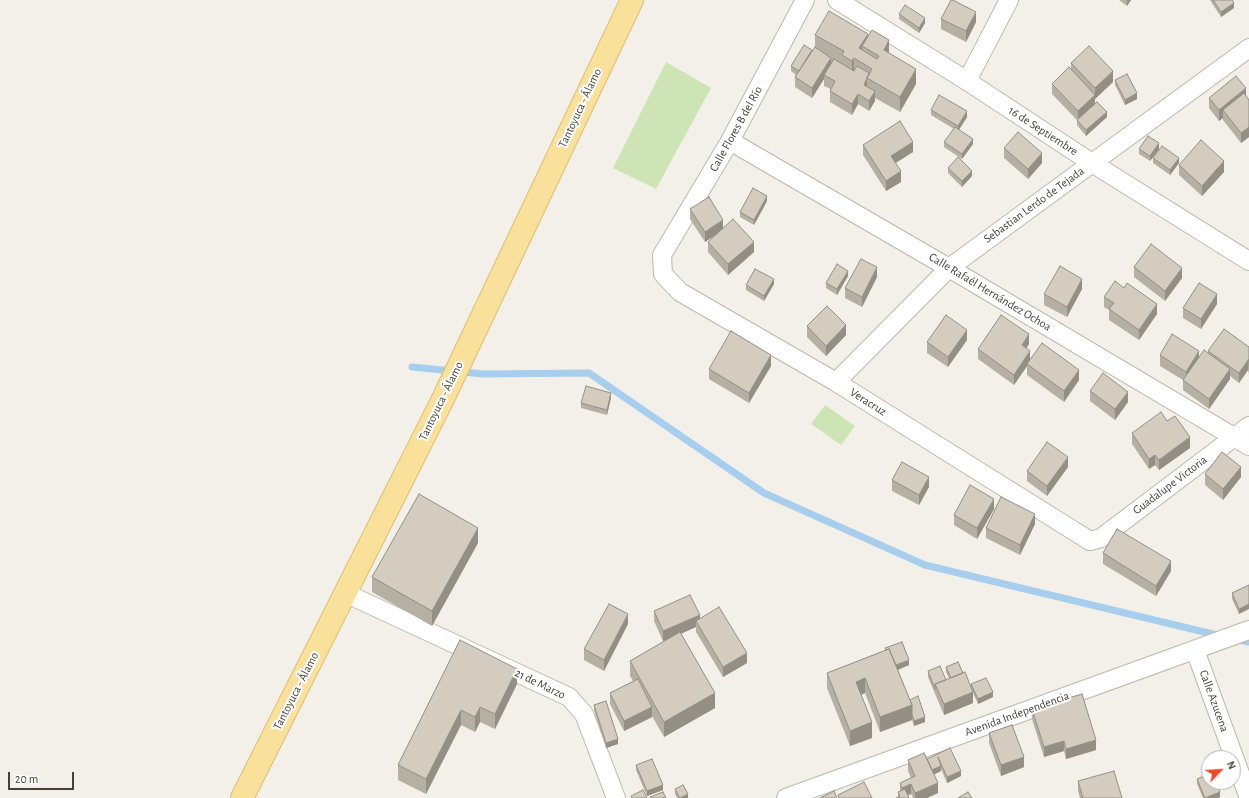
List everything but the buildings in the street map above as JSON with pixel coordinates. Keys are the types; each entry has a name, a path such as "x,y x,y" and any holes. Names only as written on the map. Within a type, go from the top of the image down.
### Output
{"main road":[{"name":"Tantoyuca - Álamo","path":"242,798 443,399 632,0"}],"street":[{"name":"Calle Flores B del Río","path":"662,255 730,141 805,0"},
{"name":"16 de Septiembre","path":"837,0 967,81 1092,163 1249,261"},
{"path":"967,81 1009,0"},
{"name":"Sebastian Lerdo de Tejada","path":"836,382 949,268 1249,48"},
{"name":"Calle Rafaél Hernández Ochoa","path":"730,141 1242,441"},
{"name":"Veracruz","path":"662,255 663,274 680,292 836,382 1090,542"},
{"name":"Guadalupe Victoria","path":"1090,542 1101,538 1242,441 1249,426"},
{"name":"21 de Marzo","path":"345,593 569,697 584,714 616,798"},
{"name":"Avenida Independencia","path":"786,798 1249,630"},
{"name":"Calle Azucena","path":"1202,647 1249,798"}],"green space":[{"path":"666,62 711,88 656,189 613,168"},
{"path":"825,405 855,426 841,445 811,424"}],"waterway":[{"path":"412,367 483,374 589,373 764,493 925,565 1221,636"},
{"path":"1235,639 1249,642"}]}
